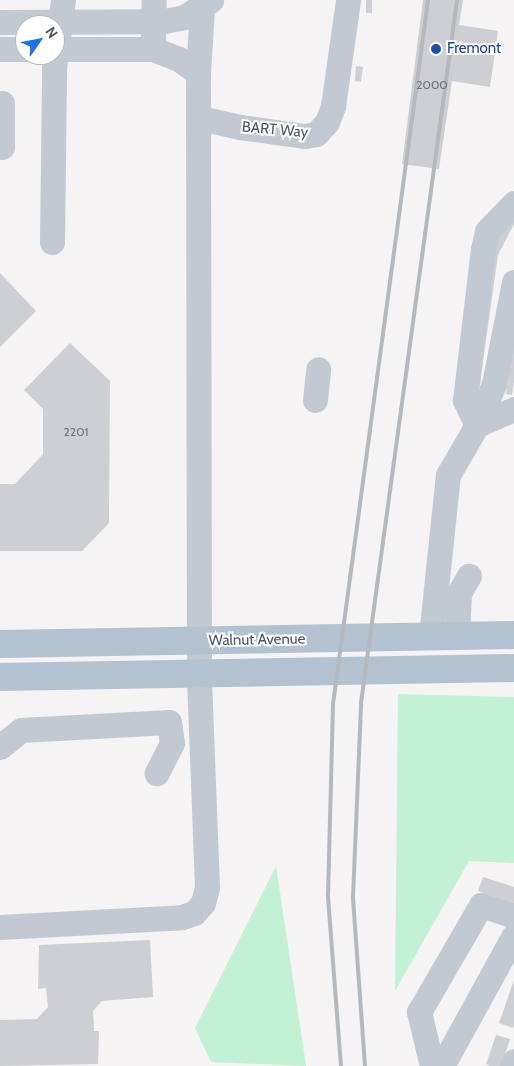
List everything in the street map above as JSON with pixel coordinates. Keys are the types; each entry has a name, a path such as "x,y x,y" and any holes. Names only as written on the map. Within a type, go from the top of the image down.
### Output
{"main road":[{"name":"Walnut Avenue","path":"0,644 514,635"},
{"path":"0,677 514,668"}],"street":[{"name":"BART Way","path":"200,118 240,127 305,136 316,134 327,122 333,106 348,0"},
{"path":"0,22 61,12 154,11 184,17 207,4"},
{"path":"0,927 182,917 194,913 203,903 207,887 199,674 200,118 198,73 207,4"},
{"path":"153,49 154,11"},
{"path":"0,49 15,49"},
{"path":"65,49 153,49 179,58 198,73"},
{"path":"52,242 56,65"},
{"path":"2,103 2,147"},
{"path":"477,425 466,400 483,248 488,232 514,203"},
{"path":"444,636 448,475 477,425 494,384 514,282"},
{"path":"314,400 318,370"},
{"path":"477,425 514,409"},
{"path":"477,425 514,426"},
{"path":"444,636 459,594 469,576"},
{"path":"0,746 21,730 169,722 172,743 157,773"},
{"path":"432,1066 418,1012 481,905 514,916"},
{"path":"442,1066 514,935"},
{"path":"512,1066 514,1061"}],"green space":[{"path":"398,694 514,697 514,863 469,861 395,991"},
{"path":"276,866 306,1066 211,1062 195,1028"}],"building":[{"path":"366,0 372,0 372,13 366,13"},
{"path":"423,0 463,0 459,25 498,31 490,87 452,81 439,169 402,164"},
{"path":"356,66 363,67 361,82 355,81"},
{"path":"514,213 514,224 498,255 480,383 473,382 494,244"},
{"path":"0,273 36,311 0,347"},
{"path":"514,341 514,382 512,395 506,394"},
{"path":"70,343 110,381 109,523 82,551 0,551 0,484 15,484 43,454 43,409 24,390"},
{"path":"483,877 514,887 514,903 478,891"},
{"path":"150,940 153,997 102,1001 93,1011 94,1031 99,1031 98,1064 0,1066 0,1020 37,1019 48,1007 46,988 38,989 39,945"},
{"path":"514,980 514,1026 513,1028 499,1023"},
{"path":"496,1035 510,1039 501,1066 490,1066 486,1064"}],"railway":[{"path":"341,1066 328,896 333,704 428,0"},
{"path":"365,1066 353,897 361,703 457,0"}],"place":[{"name":"Fremont","path":"436,49"}]}
